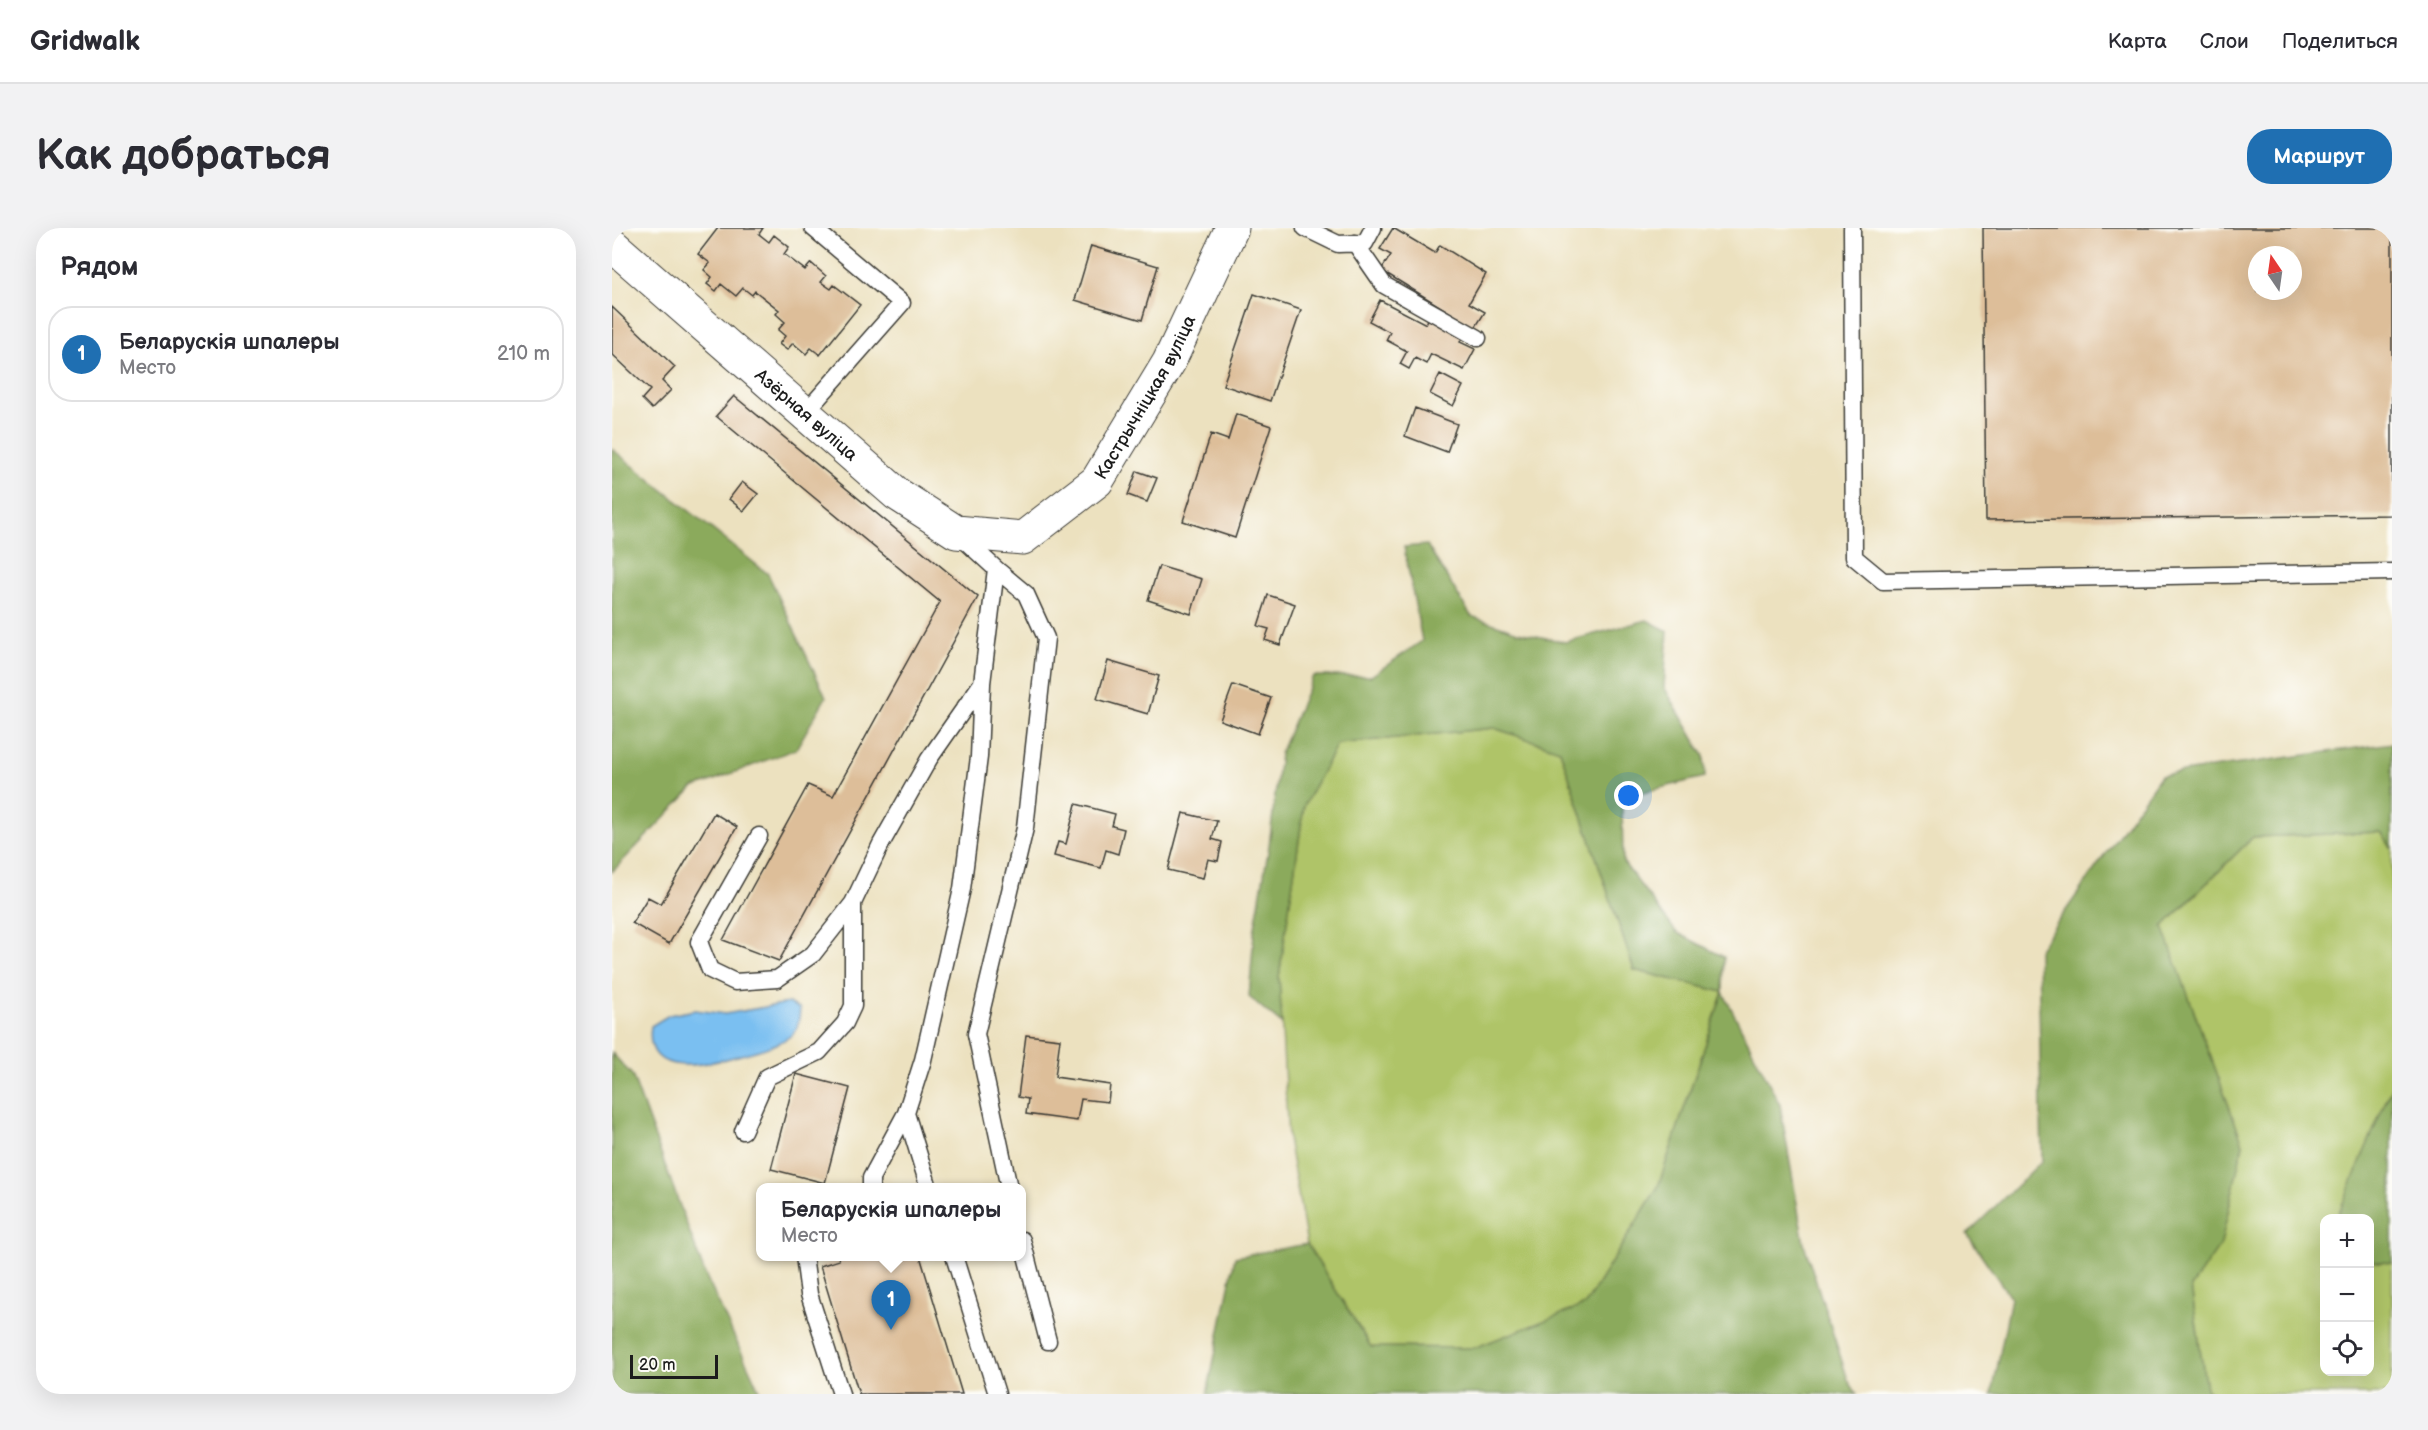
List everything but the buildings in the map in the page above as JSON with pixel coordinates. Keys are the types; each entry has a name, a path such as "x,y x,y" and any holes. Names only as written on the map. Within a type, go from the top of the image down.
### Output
{"street":[{"name":"Кастрычніцкая вуліца","path":"1023,538 1097,482 1169,362 1232,228"},
{"name":"Азёрная вуліца","path":"612,245 897,494 956,532 1023,538"}],"lane":[{"path":"805,413 902,303 813,228"},
{"path":"1305,228 1338,244 1365,243 1373,228"},
{"path":"1852,228 1854,557 1882,581 2392,572"},
{"path":"1355,243 1384,285 1478,338"},
{"path":"956,532 1026,594 1046,639 1025,828 976,1034 1008,1183"},
{"path":"868,1183 906,1113 923,1060 962,889 979,757 982,683 996,569"},
{"path":"759,836 699,942 710,970 735,982 777,979 813,954 853,903 881,844 929,759 982,683"},
{"path":"743,1131 767,1077 819,1052 845,1023 853,1006 853,903"},
{"path":"906,1113 927,1183"},
{"path":"1026,1256 1048,1341"},
{"path":"805,1261 809,1294 841,1394"},
{"path":"955,1261 997,1394"}],"green space":[{"path":"612,449 768,574 826,697 796,749 693,788 612,872"},
{"path":"1427,545 1471,616 1518,632 1565,642 1647,620 1668,631 1664,687 1704,756 1705,777 1648,791 1622,801 1623,862 1676,932 1724,957 1723,992 1634,970 1560,750 1494,728 1337,744 1304,806 1279,977 1282,1024 1249,997 1254,933 1269,846 1280,754 1313,676 1371,676 1422,641 1404,547"},
{"path":"1494,728 1560,750 1634,970 1723,992 1658,1187 1585,1305 1474,1348 1371,1347 1307,1244 1288,1138 1279,977 1304,806 1337,744"},
{"path":"2392,743 2392,849 2381,832 2253,837 2163,927 2243,1144 2221,1244 2191,1287 2206,1389 2214,1394 1992,1394 2011,1298 1967,1234 2042,1161 2038,950 2161,775"},
{"path":"2381,832 2392,849 2392,1086 2340,1214 2320,1214 2320,1376 2374,1376 2374,1261 2392,1263 2392,1394 2214,1394 2206,1389 2191,1287 2221,1243 2243,1144 2162,927 2253,837"},
{"path":"1723,992 1780,1105 1804,1244 1848,1380 1857,1394 1207,1394 1235,1257 1307,1244 1371,1347 1474,1348 1585,1305 1658,1187"},
{"path":"612,1053 632,1075 705,1274 761,1394 612,1394"},
{"path":"2392,1086 2392,1263 2374,1261 2374,1214 2338,1214"}],"water":[{"path":"789,1003 800,1009 795,1031 784,1040 759,1050 713,1062 681,1065 668,1062 657,1055 651,1044 651,1026 669,1015 695,1010 725,1014"}],"place":[{"name":"Беларускія шпалеры","path":"891,1330"}]}
